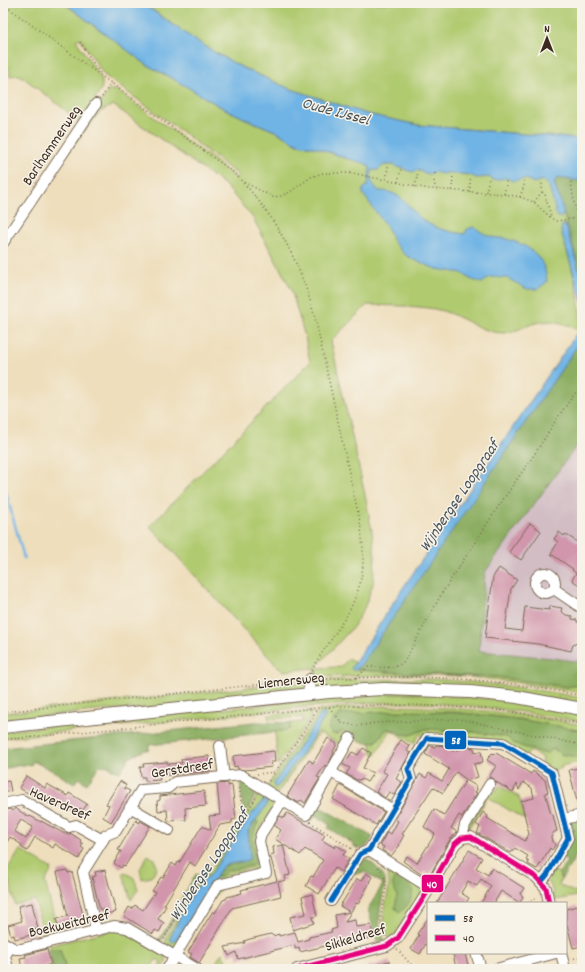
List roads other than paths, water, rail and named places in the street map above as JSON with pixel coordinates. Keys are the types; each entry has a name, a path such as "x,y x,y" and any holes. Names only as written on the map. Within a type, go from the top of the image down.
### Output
{"main road":[{"name":"Liemersweg","path":"3,727 308,695 384,689 470,692 517,697 582,709"}],"street":[{"name":"Barlhammerweg","path":"3,243 96,104"},
{"path":"554,589 582,608"},
{"path":"308,695 310,679"},
{"path":"167,969 218,885 266,873 259,841 261,834 282,801 306,815 350,738"},
{"path":"331,900 393,810 411,779 408,769 427,738 503,743 552,773 568,838 541,882"},
{"name":"Gerstdreef","path":"220,746 224,777"},
{"path":"331,772 393,810"},
{"name":"Gerstdreef","path":"96,930 83,872 106,835 116,831 141,790 168,788 175,782 240,776 282,801"},
{"name":"Sikkeldreef","path":"301,969 392,944 398,938 430,888 455,844 462,838 465,826 490,784"},
{"name":"Haverdreef","path":"3,804 22,800 69,827 76,826 103,840"},
{"path":"130,807 169,830"},
{"path":"564,819 582,815"},
{"path":"462,838 471,837 530,873 546,888 548,899"},
{"path":"364,852 430,888"},
{"name":"Boekweitdreef","path":"8,969 5,956 7,945 21,949 114,926 127,928 197,969"},
{"path":"476,954 481,969"},
{"path":"496,969 552,954"},
{"path":"561,954 565,969"}],"water":[{"name":"Oude IJssel","path":"64,3 142,3 192,38 241,67 288,88 367,114 418,125 582,139 582,181 557,178 554,183 564,212 562,217 557,217 549,186 543,180 534,183 526,179 512,181 504,178 492,180 490,177 476,178 461,174 452,174 451,172 443,174 434,172 428,174 417,170 413,172 405,170 404,168 396,167 395,165 384,165 378,170 372,170 372,182 379,191 394,194 400,197 420,217 435,227 465,234 467,229 474,227 484,234 494,238 511,240 527,247 543,264 547,282 538,289 527,289 507,278 490,277 482,283 470,279 462,273 436,269 412,259 403,253 393,241 389,230 363,194 363,189 368,185 370,167 364,163 318,148 298,144 275,131 221,107 147,65"},
{"path":"564,224 567,229 582,280 582,302 561,231 562,225"},
{"path":"582,325 582,339 363,662 355,671 351,669 398,595"},
{"path":"322,713 326,715 308,745 280,784 275,788 274,783"},
{"path":"265,800 267,801 267,805 248,831 249,859 222,867 178,939 173,942 170,941 171,936 192,894 210,875 250,816"}],"waterway":[{"path":"3,482 24,558"}],"water label":[{"name":"Wijnbergse Loopgraaf","path":"458,495"},
{"name":"Wijnbergse Loopgraaf","path":"208,864"}]}
